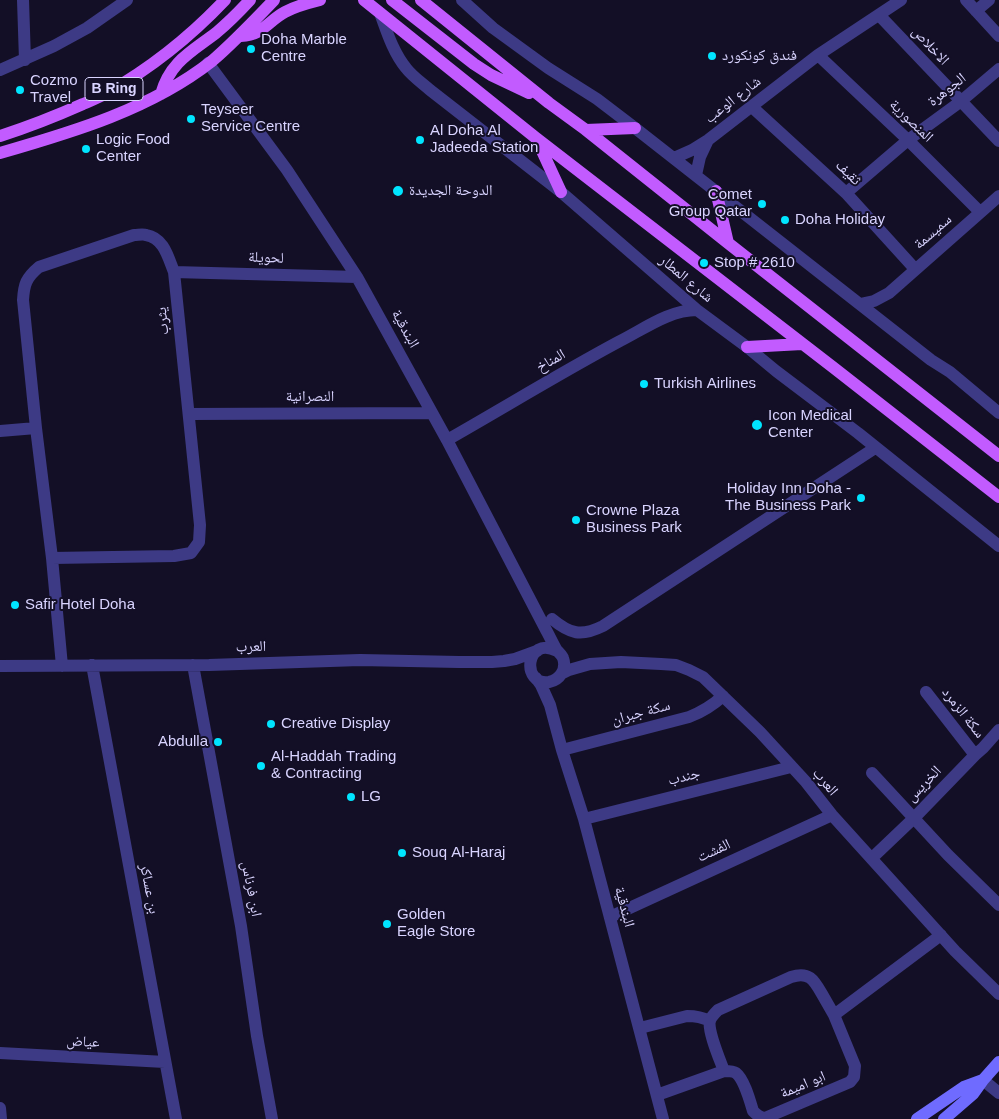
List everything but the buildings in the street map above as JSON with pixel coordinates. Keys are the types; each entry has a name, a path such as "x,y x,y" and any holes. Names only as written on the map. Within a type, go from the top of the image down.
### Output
{"main road":[{"name":"B Ring","path":"0,136 106,94 146,70 178,45 212,14 224,0"},
{"path":"161,94 166,79 175,66 218,32 250,0"},
{"name":"B Ring","path":"0,153 74,131 161,94 208,63 241,36 274,0"},
{"path":"241,36 257,33 286,12 298,6 320,0"},
{"name":"شارع المطار","path":"364,0 536,138 999,497"},
{"path":"392,0 474,64 491,75 550,103"},
{"path":"421,0 999,456"},
{"path":"586,130 635,128"},
{"path":"536,138 561,192"},
{"path":"716,190 728,243"},
{"path":"748,347 802,344"},
{"path":"945,1119 973,1094 999,1062"},
{"path":"918,1119 964,1087 983,1080"}],"street":[{"path":"23,0 25,60"},
{"path":"0,70 54,46 87,28 127,0"},
{"path":"212,0 212,14"},
{"path":"462,0 493,28 548,68 597,99 716,190 931,360 950,372 999,413"},
{"name":"شارع الوعب","path":"674,158 708,140 818,55 901,0"},
{"path":"966,0 999,36"},
{"path":"976,11 989,0"},
{"name":"شارع المطار","path":"380,13 394,50 406,68 430,90 561,192 697,310 748,347 999,546"},
{"name":"الاخلاص","path":"879,15 999,142"},
{"name":"المنصورية","path":"818,55 908,140 980,212"},
{"name":"البندقية","path":"208,63 287,170 357,277 548,624 560,654"},
{"name":"الجوهرة","path":"846,193 908,140 960,102 999,69"},
{"name":"ثقيف","path":"752,107 846,193 915,269"},
{"name":"شارع الوعب","path":"696,175 700,157 708,140"},
{"name":"سميسمة","path":"860,304 874,301 889,293 999,196"},
{"name":"يثرب","path":"52,558 174,556 190,554 199,542 200,525 174,272 166,250 160,242 148,235 134,235 39,267 26,282 24,290 23,300 62,666"},
{"name":"لحويلة","path":"174,272 357,277"},
{"path":"673,314 677,291"},
{"path":"885,323 884,314 889,293"},
{"name":"المناخ","path":"447,440 591,357 673,314 697,310"},
{"name":"النصرانية","path":"189,414 432,413"},
{"path":"0,431 36,428"},
{"path":"539,650 552,648 560,654 564,666 559,677 551,682 540,681 533,673 531,658 539,650 548,624 579,632 595,630 603,626 875,448"},
{"name":"العرب","path":"0,666 193,665 360,660 504,661 522,657 539,650"},
{"name":"العرب","path":"560,654 590,664"},
{"name":"العرب","path":"504,661 523,665 533,673"},
{"name":"العرب","path":"559,677 569,670 590,664 621,662 676,666 703,677 760,732 954,951 999,994"},
{"name":"بن عساكر","path":"92,665 176,1119"},
{"name":"ابن فرناس","path":"193,665 242,926 257,1036 272,1119"},
{"name":"البندقية","path":"533,673 550,705 584,819 663,1119"},
{"name":"البندقية","path":"550,705 553,688 559,677"},
{"name":"سكة الزمرد","path":"926,692 975,755"},
{"name":"سكة جبران","path":"562,750 689,717 702,712 723,696"},
{"name":"الخريس","path":"872,858 914,818 999,730"},
{"name":"جندب","path":"584,819 791,767"},
{"path":"872,773 948,855 999,906"},
{"name":"الفشت","path":"610,917 832,815"},
{"path":"834,1015 941,935"},
{"name":"ابو اميمة","path":"710,1021 718,1010 798,975 804,975 816,983 834,1015 855,1066 854,1077 850,1082 765,1118 756,1115 753,1111 741,1080 736,1073 724,1071"},
{"path":"640,1028 687,1016 695,1016 710,1021 710,1029 724,1071 657,1095"},
{"name":"عياض","path":"0,1053 165,1062"},
{"path":"983,1080 999,1093"},
{"path":"0,1108 1,1119"}],"place":[{"name":"Doha Marble Centre","path":"251,49"},
{"name":"فندق كونكورد","path":"712,56"},
{"name":"Cozmo Travel","path":"20,90"},
{"name":"Teyseer Service Centre","path":"191,119"},
{"name":"Al Doha Al Jadeeda Station","path":"420,140"},
{"name":"Logic Food Center","path":"86,149"},
{"name":"الدوحة الجديدة","path":"398,191"},
{"name":"Comet Group Qatar","path":"762,204"},
{"name":"Doha Holiday","path":"785,220"},
{"name":"Stop # 2610","path":"704,263"},
{"name":"Turkish Airlines","path":"644,384"},
{"name":"Icon Medical Center","path":"757,425"},
{"name":"Holiday Inn Doha - The Business Park","path":"861,498"},
{"name":"Crowne Plaza Business Park","path":"576,520"},
{"name":"Safir Hotel Doha","path":"15,605"},
{"name":"Creative Display","path":"271,724"},
{"name":"Abdulla","path":"218,742"},
{"name":"Al-Haddah Trading & Contracting","path":"261,766"},
{"name":"LG","path":"351,797"},
{"name":"Souq Al-Haraj","path":"402,853"},
{"name":"Golden Eagle Store","path":"387,924"}]}
